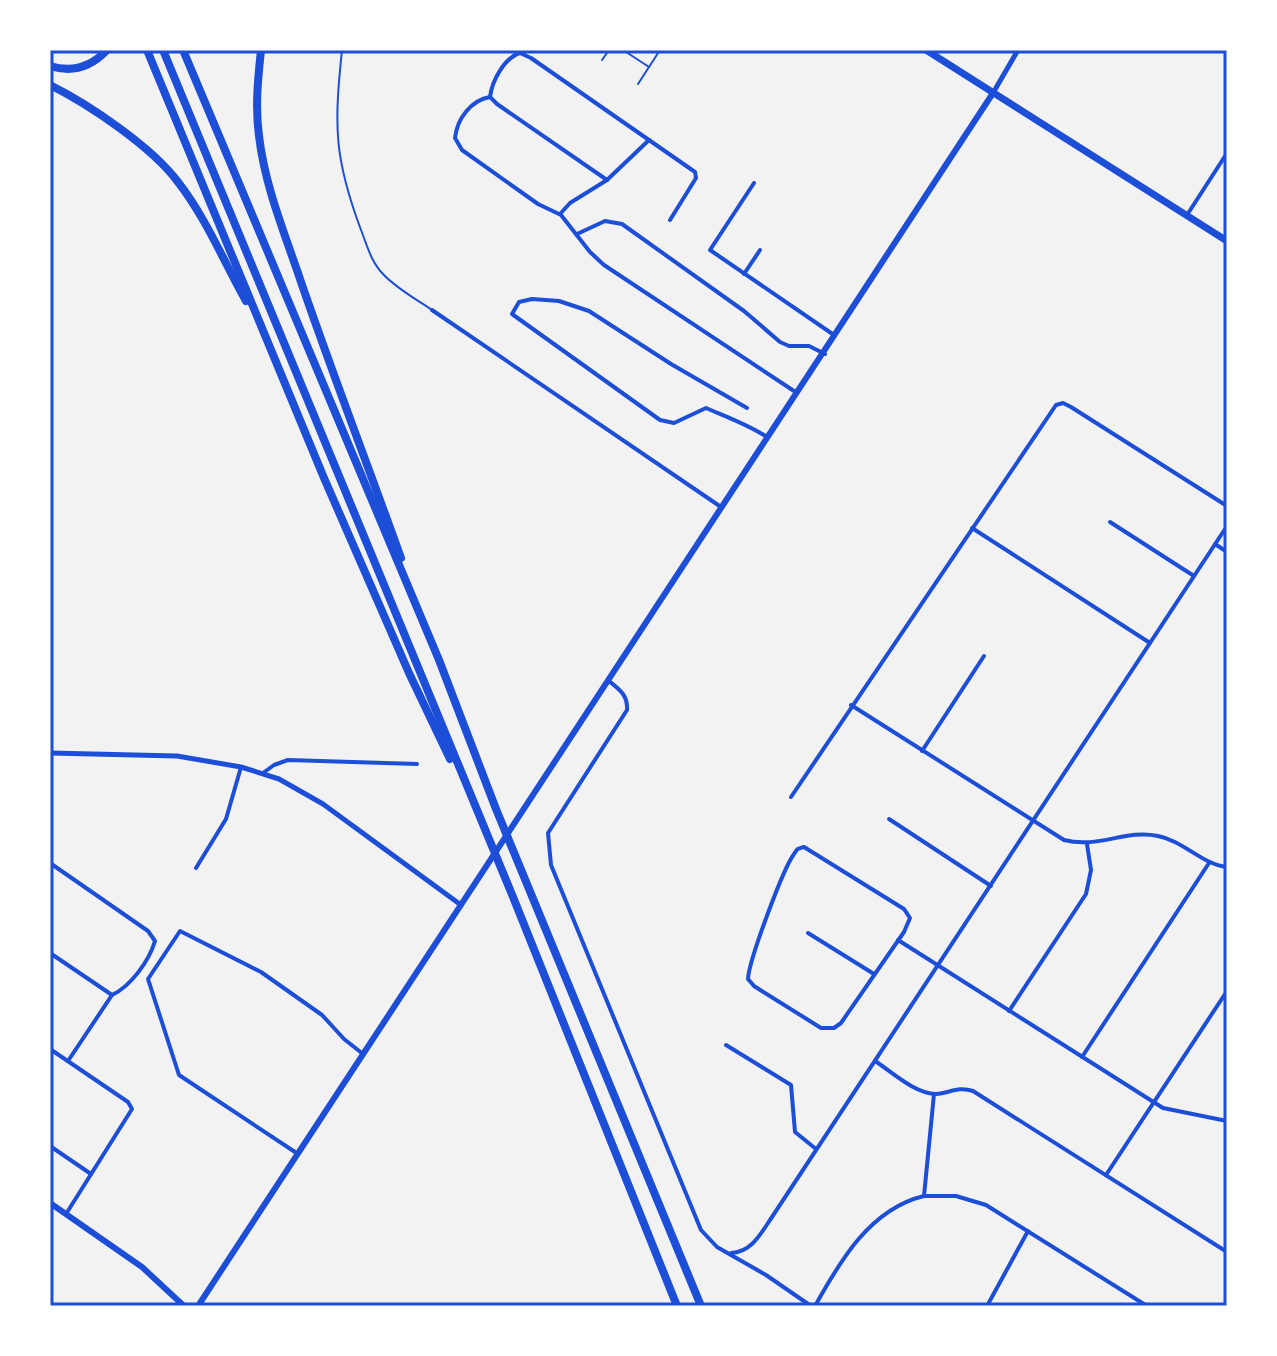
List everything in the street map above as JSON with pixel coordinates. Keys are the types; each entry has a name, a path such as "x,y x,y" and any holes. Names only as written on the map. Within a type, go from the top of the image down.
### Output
{"highway":[{"path":"50,66 82,68 107,50"},
{"path":"147,50 324,478 409,673 476,809"},
{"path":"163,50 513,897 677,1306"},
{"path":"183,50 439,660"},
{"path":"261,50 257,106 263,166 325,352 496,809 701,1306"},
{"path":"50,85 140,143 171,173 205,225 270,345"}],"main road":[{"path":"926,50 1227,241"},
{"path":"198,1306 825,354 993,93"},
{"path":"50,1203 142,1267 184,1306"}],"street":[{"path":"993,93 1018,50"},
{"path":"490,97 492,87 505,65 518,53 531,58 696,174 670,220"},
{"path":"490,97 477,101 456,130 456,141 462,150 538,204 560,214 604,265 798,394"},
{"path":"490,97 607,180"},
{"path":"560,214 570,203 607,180 649,140"},
{"path":"1187,215 1227,153"},
{"path":"754,183 710,250 836,337"},
{"path":"577,234 605,221 622,224 744,311 778,341 789,346 809,346 825,354"},
{"path":"744,274 760,250"},
{"path":"747,408 586,309 559,301 532,299 519,302 512,314 660,420 674,423 706,408 731,421 752,427 769,438"},
{"path":"432,310 723,508"},
{"path":"791,797 1049,412 1059,404 1071,407 1227,506"},
{"path":"1110,522 1194,576"},
{"path":"731,1253 744,1251 753,1243 1227,526"},
{"path":"972,528 1150,643"},
{"path":"1215,544 1227,552"},
{"path":"922,751 984,656"},
{"path":"609,681 626,698 625,714 548,833 551,865 698,1223 713,1244 813,1306 871,1224 899,1204 924,1196 948,1195 971,1199 993,1209 1147,1306"},
{"path":"851,705 1064,840 1087,844 1138,834 1156,836 1181,846 1209,863 1227,867"},
{"path":"50,753 177,756 241,767 290,784 313,797 461,905"},
{"path":"262,774 288,760 417,764"},
{"path":"196,868 226,819 241,767"},
{"path":"889,819 991,886"},
{"path":"1009,1011 1086,894 1091,870 1087,844"},
{"path":"809,848 904,909 910,918 874,974 841,1023 834,1028 821,1028 754,986 748,975 786,868 796,850 809,848"},
{"path":"50,863 144,928 154,939 154,945 133,978 112,995 68,1061"},
{"path":"1082,1057 1209,863"},
{"path":"298,1154 179,1075 148,979 180,931 261,972 322,1015 350,1045 363,1054"},
{"path":"808,933 874,974"},
{"path":"898,940 1163,1108 1227,1121"},
{"path":"50,953 112,995"},
{"path":"1106,1175 1227,991"},
{"path":"726,1045 788,1082 794,1093 795,1132 816,1149"},
{"path":"50,1049 128,1102 132,1109 66,1214"},
{"path":"875,1061 919,1090 934,1094 960,1088 973,1091 1227,1252"},
{"path":"924,1196 934,1094"},
{"path":"50,1146 91,1174"},
{"path":"987,1306 1028,1230"}],"lane":[{"path":"342,50 336,131 349,198 378,268 397,286 432,310"},
{"path":"602,60 609,50"},
{"path":"623,50 649,67"},
{"path":"638,84 660,50"}]}
